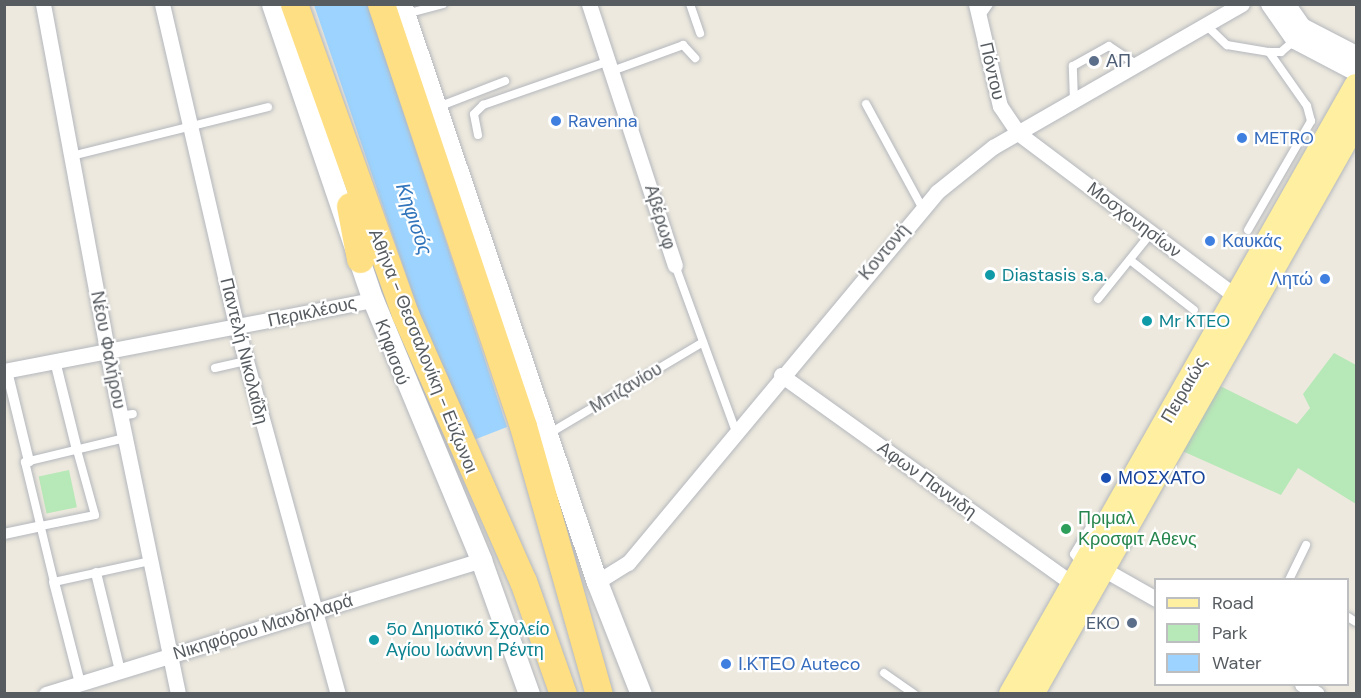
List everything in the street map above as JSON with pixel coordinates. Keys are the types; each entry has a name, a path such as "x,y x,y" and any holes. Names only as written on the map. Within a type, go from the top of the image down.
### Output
{"highway":[{"name":"Αθήνα - Θεσσαλονίκη - Εύζωνοι","path":"294,4 336,134 460,446 523,581 563,693"},
{"path":"396,8 523,426 599,693"},
{"path":"336,134 360,259"},
{"path":"490,269 522,389 523,426"}],"main road":[{"name":"Κηφισού","path":"272,4 373,300 481,560 529,693"},
{"path":"396,8 437,107 490,269 550,433 597,582 628,693"},
{"name":"Πειραιώς","path":"1032,693 1088,578 1244,302 1356,86"},
{"name":"Πειραιώς","path":"1011,693 1088,578 1107,525 1356,122"},
{"path":"597,582 641,693"}],"street":[{"name":"Νέου Φαλήρου","path":"44,4 107,351 127,415 125,438 178,693"},
{"name":"Παντελή Νικολαΐδη","path":"162,4 237,328 312,612 338,693"},
{"name":"Αβέρωφ","path":"589,4 675,265"},
{"name":"Κοντονή","path":"597,582 628,562 735,429 922,207 967,166 1018,133 1242,4"},
{"path":"1270,4 1295,40 1356,72"},
{"path":"1286,4 1302,27 1356,55"},
{"name":"Πόντου","path":"978,11 1000,106 1018,133"},
{"name":"Μοσχονησίων","path":"1018,133 1244,302"},
{"name":"Περικλέους","path":"6,371 373,300"},
{"path":"55,361 77,450"},
{"path":"6,371 29,461"},
{"name":"Αφων Παννιδη","path":"781,375 1088,578 1154,599"},
{"path":"5,532 41,526"},
{"name":"Νικηφόρου Μανδηλαρά","path":"46,693 481,560"},
{"path":"96,573 120,671"},
{"path":"54,582 80,683"}],"lane":[{"path":"396,8 442,4"},
{"path":"690,4 700,33"},
{"path":"978,11 989,4"},
{"path":"1206,26 1227,45 1269,52 1281,52 1295,40"},
{"path":"478,135 474,114 483,105 683,45 694,58"},
{"path":"1074,101 1073,66 1109,46 1137,65"},
{"path":"1248,231 1311,121 1307,106 1269,52"},
{"path":"437,107 505,81"},
{"path":"866,104 922,207"},
{"path":"72,156 268,106"},
{"path":"1098,299 1151,233"},
{"path":"1130,260 1194,310"},
{"name":"Αβέρωφ","path":"675,265 735,429"},
{"name":"Μπιζανίου","path":"550,433 703,342"},
{"path":"216,368 246,361"},
{"path":"125,438 29,461 41,526 54,582 150,561"},
{"path":"41,526 95,515 77,450"},
{"path":"1290,578 1306,545"},
{"path":"884,673 914,693"}],"green space":[{"path":"1334,353 1356,365 1356,504 1298,468 1281,495 1180,450 1216,384 1297,424 1310,408 1303,394"},
{"path":"69,470 77,507 47,514 39,476"}],"water":[{"name":"Κηφισός","path":"314,5 368,5 507,427 471,441 438,368"}],"place":[{"name":"ΑΠ","path":"1094,61"},
{"name":"Ravenna","path":"556,121"},
{"name":"METRO","path":"1242,138"},
{"name":"Καυκάς","path":"1210,241"},
{"name":"Diastasis s.a.","path":"990,275"},
{"name":"Λητώ","path":"1325,279"},
{"name":"Mr KTEO","path":"1147,321"},
{"name":"ΜΟΣΧΑΤΟ","path":"1106,478"},
{"name":"Πριμαλ Κροσφιτ Αθενς","path":"1066,529"},
{"name":"EKO","path":"1132,623"},
{"name":"5ο Δημοτικό Σχολείο Αγίου Ιωάννη Ρέντη","path":"374,640"},
{"name":"Ι.ΚΤΕΟ Auteco","path":"726,664"}]}
